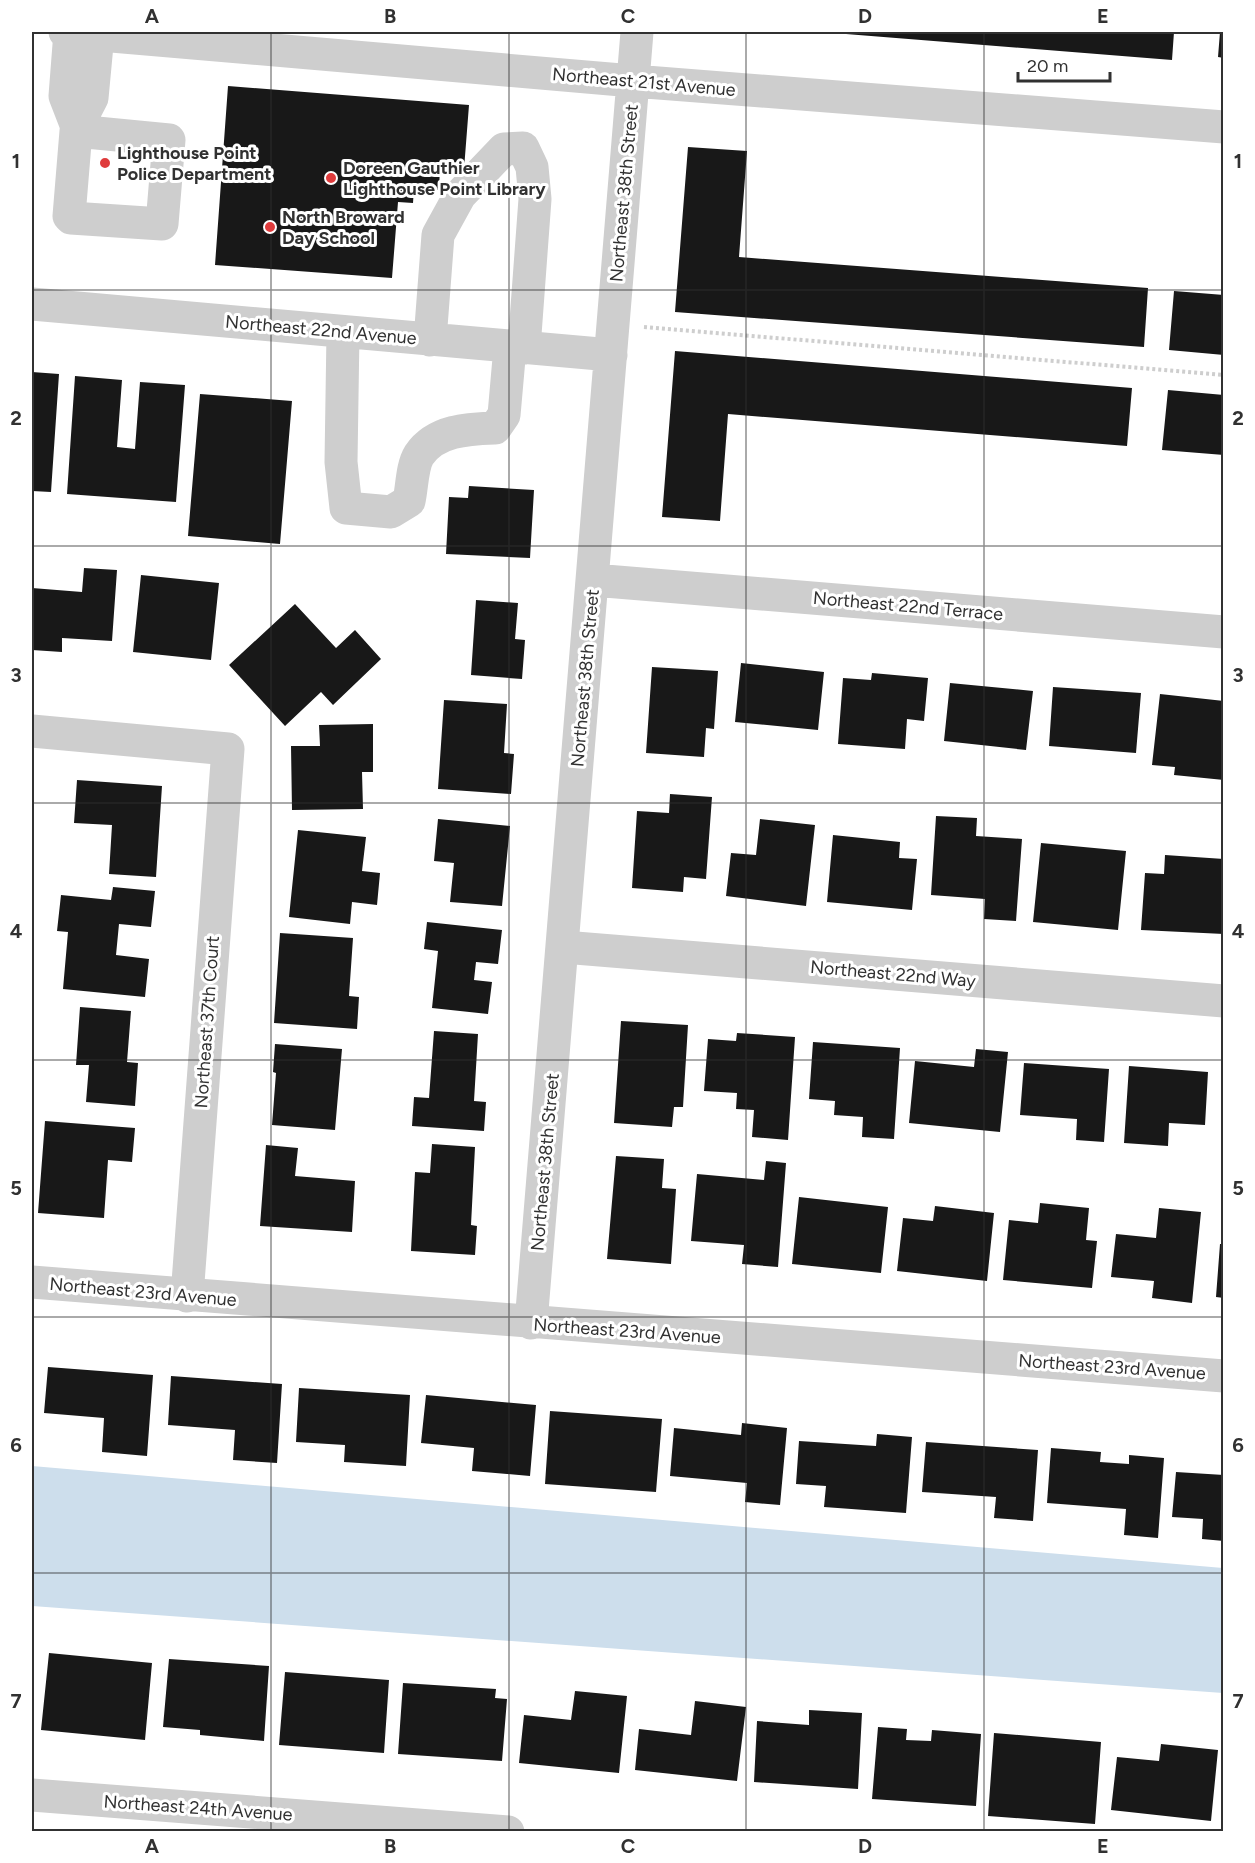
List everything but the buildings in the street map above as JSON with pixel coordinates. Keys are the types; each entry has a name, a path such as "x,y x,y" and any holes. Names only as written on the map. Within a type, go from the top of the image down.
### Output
{"street":[{"name":"Northeast 21st Avenue","path":"65,32 633,81 1224,127"},
{"name":"Northeast 38th Street","path":"531,1323 637,32"},
{"path":"76,129 65,96 84,33"},
{"path":"343,332 341,462 346,508 391,512 409,501 419,456 441,436 464,429 495,428 504,415 517,347 535,199 532,167 523,148 504,149 460,195 438,235 430,340"},
{"name":"Northeast 22nd Avenue","path":"32,304 517,347 612,340"},
{"name":"Northeast 22nd Terrace","path":"593,580 1224,632"},
{"name":"Northeast 37th Court","path":"32,731 228,748 187,1296"},
{"name":"Northeast 22nd Way","path":"563,946 1224,1001"},
{"name":"Northeast 23rd Avenue","path":"32,1282 1224,1376"},
{"name":"Northeast 24th Avenue","path":"32,1795 508,1832"}],"path":[{"path":"612,340 1224,375"}],"water":[{"path":"32,1466 1223,1568 1223,1693 32,1606"}],"place":[{"name":"Lighthouse Point Police Department","path":"105,163"},
{"name":"Doreen Gauthier Lighthouse Point Library","path":"331,178"},
{"name":"North Broward Day School","path":"270,227"}]}
